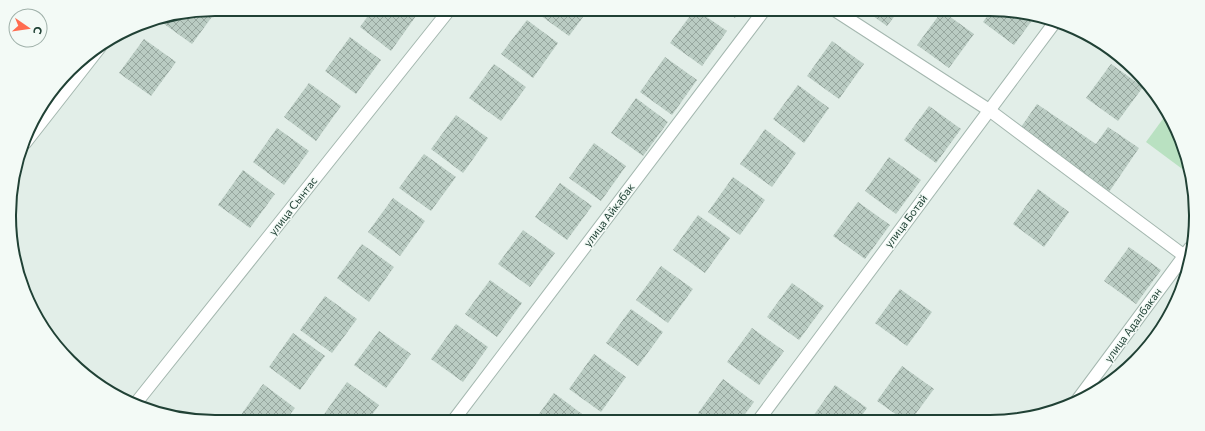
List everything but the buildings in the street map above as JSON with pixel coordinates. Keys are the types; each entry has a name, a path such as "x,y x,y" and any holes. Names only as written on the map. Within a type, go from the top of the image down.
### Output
{"street":[{"name":"улица Сынтас","path":"139,400 444,16"},
{"name":"улица Айкабак","path":"458,415 760,16"},
{"path":"844,16 989,110 1185,253"},
{"name":"улица Ботай","path":"762,415 1052,26"},
{"path":"36,129 90,60"},
{"name":"улица Адалбакан","path":"1085,390 1183,261"}],"green space":[{"path":"1163,118 1174,139 1183,170 1146,142"}]}
